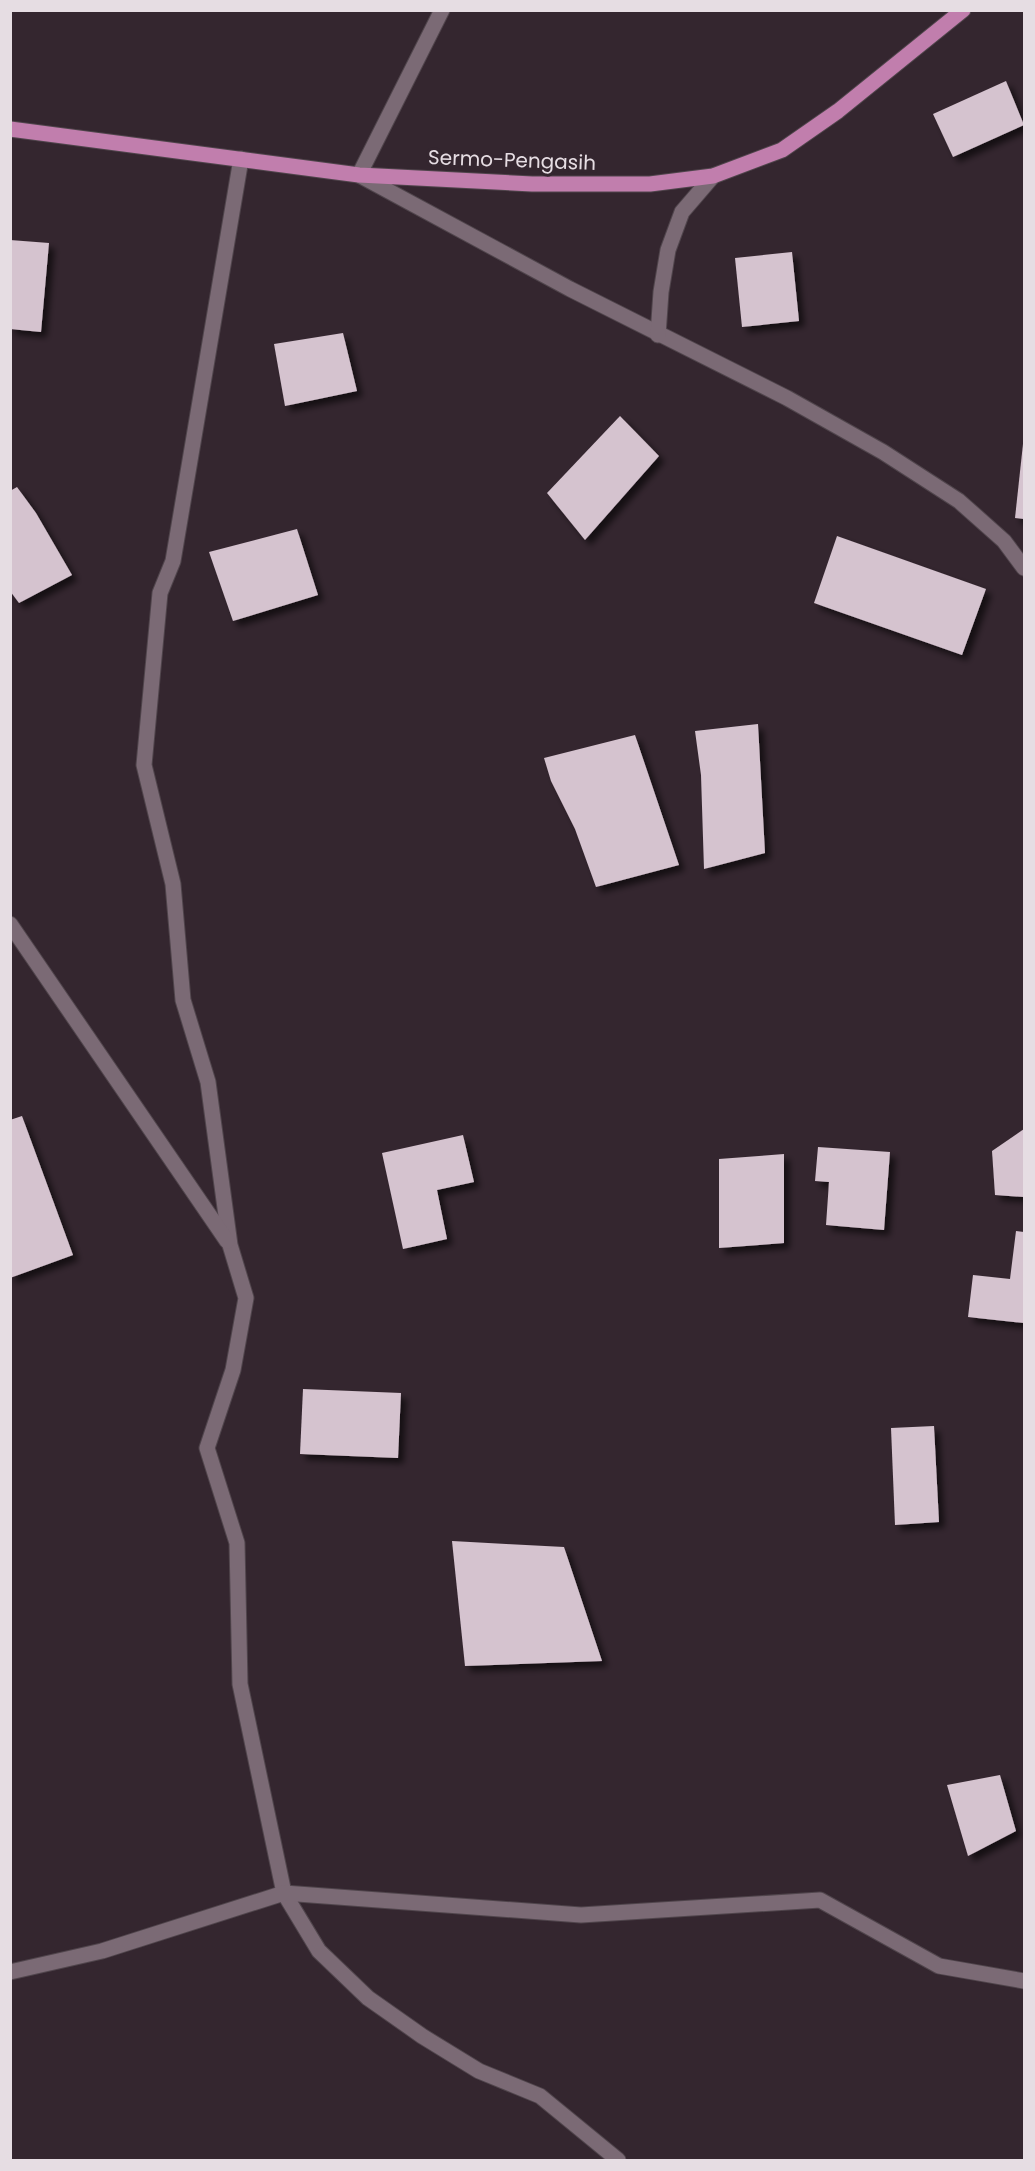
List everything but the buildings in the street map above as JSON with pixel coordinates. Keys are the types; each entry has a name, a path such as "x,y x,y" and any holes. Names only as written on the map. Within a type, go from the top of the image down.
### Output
{"main road":[{"name":"Sermo-Pengasih","path":"10,129 359,175 532,184 650,184 712,177 782,150 838,111 963,10"}],"street":[{"path":"442,10 359,175 658,334 788,398 883,452 959,501 1004,541 1024,568"},
{"path":"241,159 173,561 160,593 144,765 173,884 183,1000 208,1082 230,1245 246,1298 233,1370 207,1448 237,1543 240,1684 284,1893 320,1951 368,1998 422,2036 479,2071 540,2096 618,2160"},
{"path":"658,334 661,292 668,250 682,212 712,177"},
{"path":"10,924 230,1245"},
{"path":"10,1972 102,1951 284,1893 581,1915 820,1900 939,1966 1024,1981"}]}
